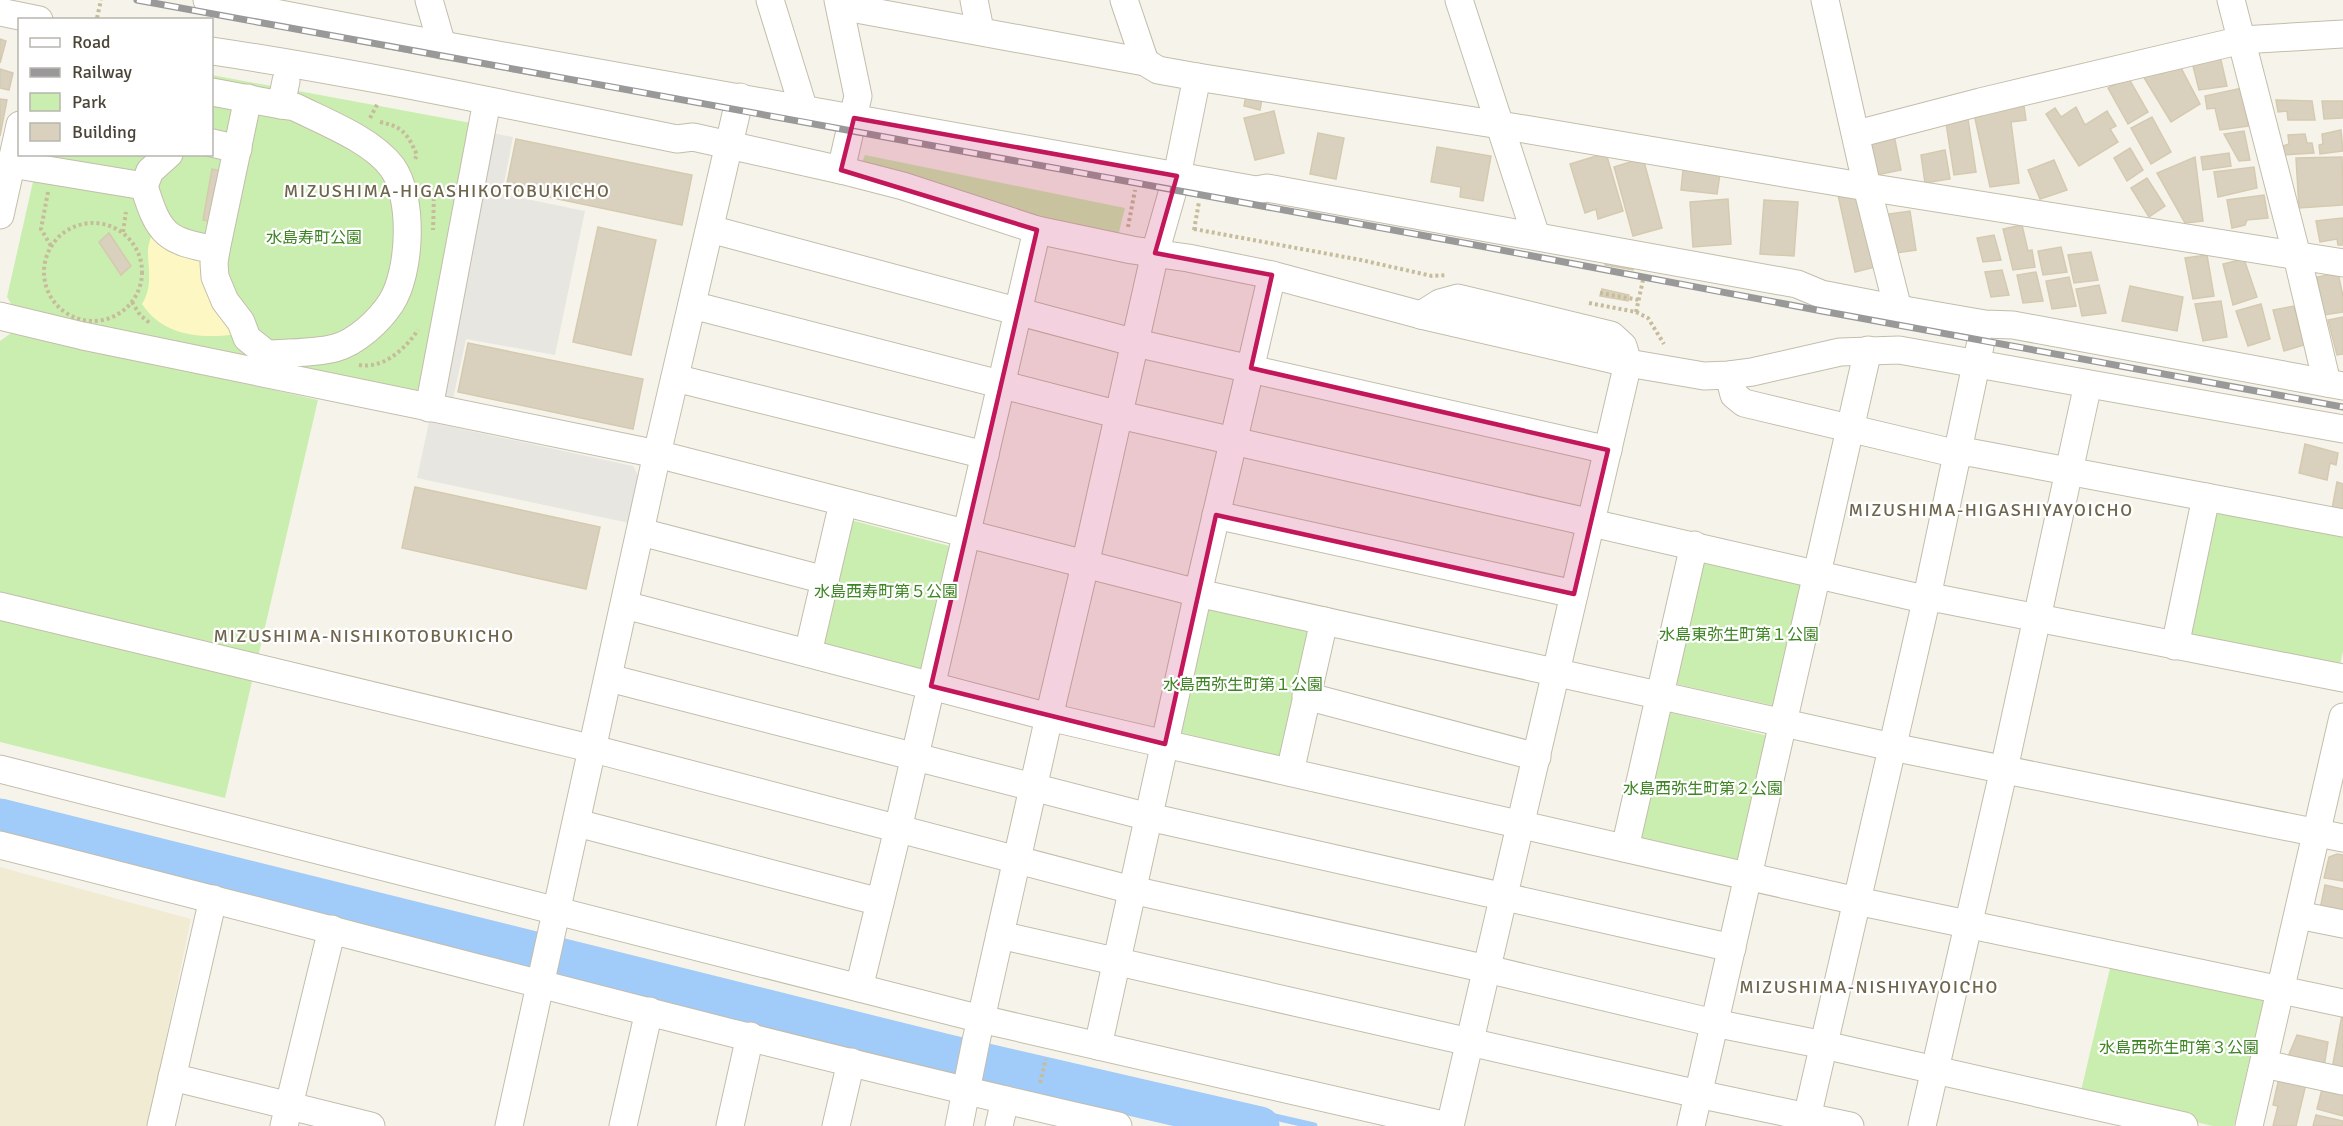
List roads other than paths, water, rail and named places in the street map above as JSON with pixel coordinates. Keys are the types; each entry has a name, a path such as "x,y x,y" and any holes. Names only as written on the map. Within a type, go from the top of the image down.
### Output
{"street":[{"path":"40,18 45,0"},
{"path":"207,0 804,110 1256,190 1267,188 1536,236 1797,284 1821,294 1898,309 1985,324 2013,325 2335,385 2297,256 2231,0"},
{"path":"429,0 442,45"},
{"path":"770,0 804,110"},
{"path":"974,0 980,30"},
{"path":"1124,0 1145,62"},
{"path":"1459,0 1536,236"},
{"path":"1825,0 1857,134 1867,187 1898,309"},
{"path":"841,170 858,96 839,3 1145,62 1158,69 1197,76 2343,263"},
{"path":"0,12 30,18"},
{"path":"1857,134 1980,102 2242,40 2343,34"},
{"path":"213,51 266,59 677,139 693,137 730,145 903,186 1037,230 1272,275 1421,315 1628,363 1704,376 1729,375 1840,352 1899,350 2343,429"},
{"path":"959,1126 978,1030 1048,717 1120,415 1155,253 1177,176 1197,76"},
{"path":"213,92 248,98 283,93 295,107 377,151 392,167 404,191 407,224 404,264 392,302 375,322 352,340 335,348 264,364"},
{"path":"509,1126 594,749 657,454 740,97"},
{"path":"248,98 214,263 215,277 225,301 241,322 247,338 264,364"},
{"path":"429,408 487,101"},
{"path":"0,215 7,170 18,132"},
{"path":"213,143 238,149"},
{"path":"167,156 150,171 144,186 154,217 167,234 182,243 216,250"},
{"path":"7,170 52,172 144,186"},
{"path":"710,229 1136,343 1608,450"},
{"path":"859,988 1037,230"},
{"path":"1098,1046 1198,594 1272,275"},
{"path":"692,305 1120,415 1915,597 1927,597 2343,678"},
{"path":"0,316 83,336 264,364 429,408 657,454 1198,594 1892,747 2330,836"},
{"path":"1806,1121 1927,597 1985,324"},
{"path":"1691,1126 1868,350"},
{"path":"0,769 555,917 859,988 978,1030 1098,1046 1448,1126 1521,825 1628,363"},
{"path":"1729,375 1734,395 1744,404 1945,451 2343,523"},
{"path":"675,378 985,455"},
{"path":"1922,1126 2004,770 2088,384"},
{"path":"2175,646 2206,497"},
{"path":"808,653 843,502"},
{"path":"1216,515 1574,594"},
{"path":"640,532 825,580"},
{"path":"1625,848 1694,545"},
{"path":"625,605 1048,717 1857,901 2343,1003"},
{"path":"0,606 594,749 1132,890 1487,969 1714,1023 1824,1045 2184,1126"},
{"path":"1290,772 1323,621"},
{"path":"609,678 1149,817 1732,948"},
{"path":"1306,696 1537,757"},
{"path":"2249,1126 2298,915 2330,836 2343,717"},
{"path":"577,823 880,902"},
{"path":"0,845 332,929 542,975 649,1011 851,1062 968,1080 1002,1113 1118,1126"},
{"path":"161,1126 213,899"},
{"path":"2298,915 2343,924"},
{"path":"287,1116 332,929"},
{"path":"1000,935 1470,1041 1806,1121 1850,1126"},
{"path":"623,1126 649,1011"},
{"path":"730,1126 750,1036"},
{"path":"836,1126 851,1062"},
{"path":"2264,1064 2343,1081"},
{"path":"172,1077 287,1116 371,1126"},
{"path":"968,1080 975,1126"}],"waterway":[{"path":"0,804 545,939"},
{"path":"0,818 948,1054 1260,1126"},
{"path":"556,942 970,1047"},
{"path":"980,1049 1314,1126"}],"railway":[{"path":"137,0 1475,245 2343,407"}],"district":[{"name":"MIZUSHIMA-HIGASHIKOTOBUKICHO","path":"447,191"},
{"name":"MIZUSHIMA-HIGASHIYAYOICHO","path":"1991,510"},
{"name":"MIZUSHIMA-NISHIKOTOBUKICHO","path":"364,636"},
{"name":"MIZUSHIMA-NISHIYAYOICHO","path":"1869,987"}],"park label":[{"name":"水島寿町公園","path":"314,238"},
{"name":"水島西寿町第５公園","path":"886,592"},
{"name":"水島東弥生町第１公園","path":"1739,635"},
{"name":"水島西弥生町第１公園","path":"1243,685"},
{"name":"水島西弥生町第２公園","path":"1703,789"},
{"name":"水島西弥生町第３公園","path":"2179,1048"}]}
